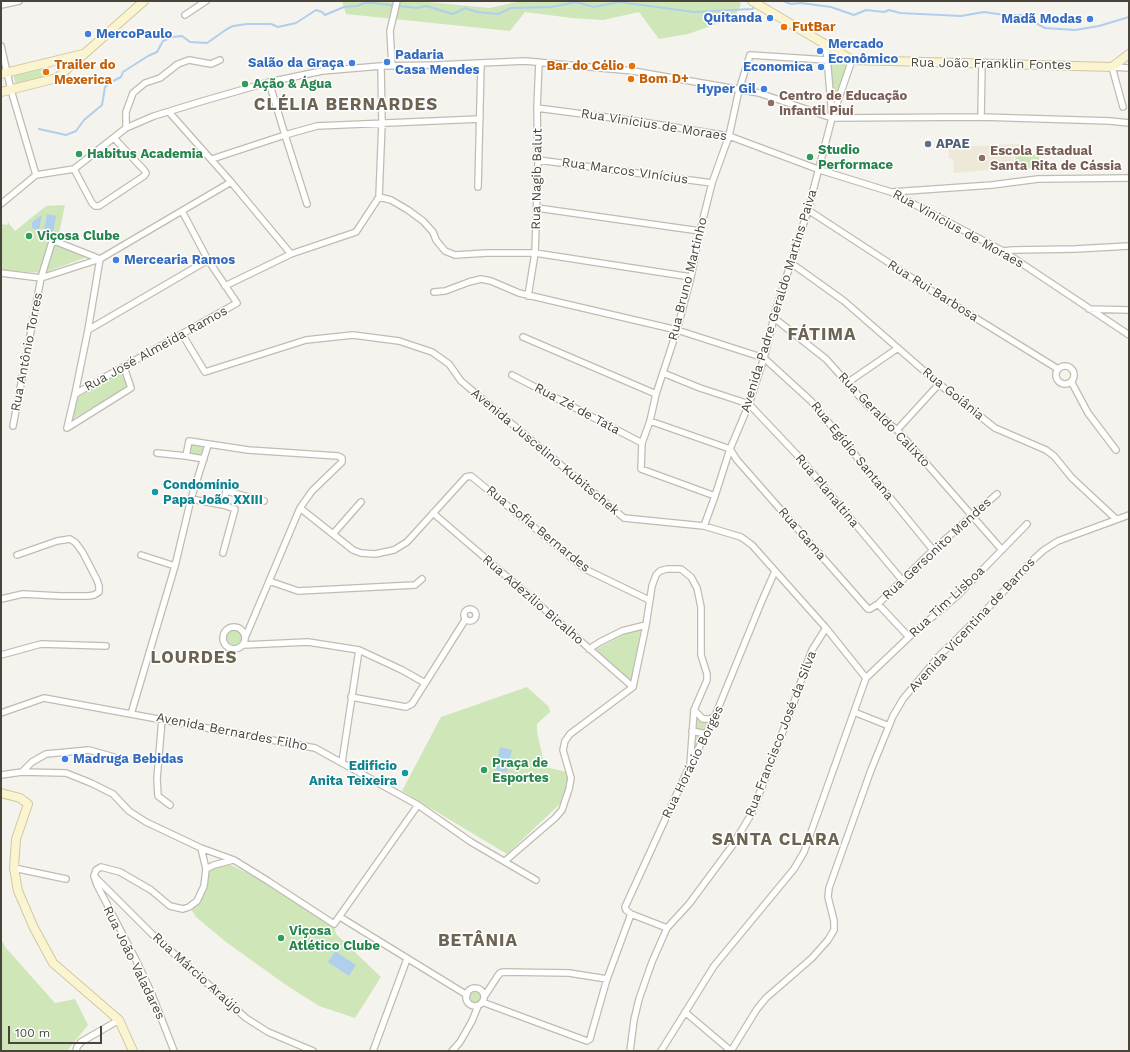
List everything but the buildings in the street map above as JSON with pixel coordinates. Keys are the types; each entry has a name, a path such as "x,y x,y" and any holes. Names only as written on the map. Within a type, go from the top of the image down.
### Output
{"street":[{"path":"1,5 19,1"},
{"path":"1,92 58,78 144,1"},
{"path":"185,15 206,1"},
{"path":"392,66 390,31 397,1"},
{"path":"753,1 852,60 832,118"},
{"path":"826,45 832,118"},
{"path":"1,46 4,73 11,90 36,175"},
{"path":"4,73 84,54"},
{"path":"1123,107 1112,67 1129,54"},
{"name":"Rua Bruno Martinho","path":"715,496 641,468 642,443 677,330 691,277 700,230 712,183 729,136 739,90 750,55 828,60"},
{"path":"126,128 126,112 133,93 145,83 160,78 178,64 189,60 210,64 220,60"},
{"path":"1,204 36,175 74,169 126,128 169,112 269,82 322,71 381,66 436,65 525,60 633,71 759,93 832,118 981,116 1129,123"},
{"name":"Rua João Franklin Fontes","path":"852,60 1129,68"},
{"path":"52,62 58,78"},
{"name":"Rua Nagib Balut","path":"528,296 535,253 539,62"},
{"path":"478,187 481,63"},
{"path":"981,116 982,64"},
{"path":"182,211 208,260 226,286 291,254 356,232 379,197 382,123 381,66"},
{"path":"269,82 307,204"},
{"name":"Rua Vinícius de Moraes","path":"537,108 636,121 729,136 820,170 891,192 1003,251 1129,335"},
{"path":"169,112 212,159 291,254"},
{"name":"Avenida Padre Geraldo Martins Paiva","path":"704,526 730,449 749,404 764,358 774,318 820,170 832,118"},
{"path":"212,159 317,126 480,119"},
{"path":"74,169 95,206 99,206 144,176 146,173 144,170 114,138"},
{"name":"Rua Marcos VInícius","path":"538,160 712,183"},
{"path":"891,192 1038,179 1129,178"},
{"path":"1,273 41,278 100,259 231,182"},
{"path":"379,197 391,200 423,221 433,232 436,240 445,251 455,255 535,253 691,277"},
{"path":"537,208 700,230"},
{"name":"Rua Rui Barbosa","path":"808,210 1058,369 1066,366 1072,369 1075,374 1072,383"},
{"name":"Rua Antônio Torres","path":"14,426 41,278 52,241 100,259"},
{"path":"1003,251 1129,246"},
{"path":"100,259 88,330 67,428 131,388 124,367"},
{"path":"88,330 208,260"},
{"name":"Rua Goiânia","path":"791,263 844,301 939,384 995,428 1046,450 1054,456 1072,478 1116,519"},
{"path":"434,292 445,291 481,279 491,281 519,294 677,330 764,358"},
{"name":"Rua José Almeida Ramos","path":"75,394 237,303 226,286"},
{"path":"1089,308 1129,310"},
{"name":"Rua Geraldo Calixto","path":"774,318 826,359 868,406 897,430 1002,550"},
{"name":"Avenida Juscelino Kubitschek","path":"182,334 205,372 306,340 353,336 399,341 432,352 449,364 461,381 624,518 704,526 741,537 752,545 826,628 866,678"},
{"path":"522,337 656,394"},
{"path":"847,383 898,348"},
{"name":"Rua Egídio Santana","path":"764,358 811,401 933,550"},
{"path":"1058,369 1056,378 1060,383 1066,385 1072,383 1088,413 1116,450"},
{"path":"663,373 700,388 749,404"},
{"name":"Rua Zé de Tata","path":"512,375 642,443"},
{"path":"897,430 939,384"},
{"name":"Rua Planaltina","path":"749,404 800,458 902,580"},
{"path":"650,421 730,449"},
{"path":"186,456 189,441 248,450 338,456 342,458 342,462 312,491 300,508 243,645"},
{"path":"131,714 176,566 191,499 208,445"},
{"name":"Rua Gama","path":"730,449 737,460 868,608 870,610 878,604"},
{"path":"157,453 204,459"},
{"name":"Rua Sofia Bernardes","path":"433,513 466,477 471,476 585,569 650,600"},
{"path":"223,505 226,491 264,501"},
{"name":"Rua Gersonito Mendes","path":"878,604 933,550 997,494"},
{"path":"191,499 223,505 235,509 223,553"},
{"path":"334,534 361,502"},
{"path":"300,508 353,550 367,554 382,553 394,550 407,542 433,513"},
{"name":"Rua Adezílio Bicalho","path":"433,513 633,687"},
{"name":"Avenida Vicentina de Barros","path":"731,1051 757,1009 766,998 812,958 828,940 834,930 834,921 828,897 829,888 871,770 889,726 903,699 939,656 986,610 1034,558 1058,541 1129,515"},
{"name":"Rua Tim Lisboa","path":"866,678 909,637 957,596 1027,524"},
{"path":"1,599 23,594 88,596 99,592 97,580 83,553 76,543 70,539 57,541 17,555"},
{"path":"141,555 176,566"},
{"path":"505,861 555,818 562,810 569,789 570,778 563,750 565,741 570,734 633,687 656,575 660,571 667,569 681,569 691,577 697,588 701,607 701,655 707,674 707,680 694,710 690,765"},
{"name":"Rua Horácio Borges","path":"631,914 625,907 690,765 715,716 775,571"},
{"path":"269,581 298,591 415,585 422,579"},
{"path":"878,604 909,637"},
{"path":"351,698 406,707 412,704 465,620"},
{"path":"589,649 622,632 646,625"},
{"path":"245,638 243,631 236,627 229,628 224,634 224,641 228,647 236,649 243,645 308,642 359,650 402,670 425,683"},
{"name":"Rua Francisco José da Silva","path":"630,1051 639,999 652,962 667,928 689,904 732,846 752,813 810,657 826,628"},
{"path":"1,655 41,644 106,646"},
{"path":"342,762 359,650"},
{"path":"661,1051 714,966 794,868 804,852 866,678"},
{"name":"Avenida Bernardes Filho","path":"1,713 44,698 315,748 418,805 471,842 536,880"},
{"path":"694,710 703,719 710,719 715,716"},
{"path":"854,712 889,726"},
{"path":"162,719 157,779 158,796 170,806"},
{"path":"692,731 706,734"},
{"path":"22,772 32,762 46,754 89,750 114,757"},
{"path":"1,775 22,772 66,773 92,783 113,794 129,811 146,822 201,848 234,860 334,924 418,805"},
{"path":"1,793 20,798 28,804 16,839 14,868 18,891 34,928 53,963 119,1020 133,1051"},
{"path":"94,876 96,870 101,867 120,872 151,890 170,906 183,909 197,901 204,886 206,869 201,848"},
{"path":"206,869 218,863 234,860"},
{"path":"14,868 66,878"},
{"name":"Rua João Valadares","path":"94,876 96,886 135,958 151,992 175,1051"},
{"name":"Rua Márcio Araújo","path":"94,876 152,934 246,1018 268,1032 313,1051"},
{"path":"481,1002 482,992 478,989 470,990 467,995 468,1002 472,1006 481,1002 583,1041 587,1041 590,1039 607,979 631,914 667,928"},
{"path":"340,917 467,995"},
{"path":"373,1051 407,959"},
{"path":"452,1051 460,1042 481,1002 500,973 569,972 607,979"},
{"path":"685,1012 731,1051"},
{"path":"76,1049 90,1037 119,1020"}],"shaded area":[{"name":"Escola Estadual Santa Rita de Cássia","path":"1020,144 1020,153 1013,155 1015,168 954,173 953,159 949,158 948,147"}],"green space":[{"path":"342,1 416,1 490,8 521,1 739,1 741,4 734,18 688,34 659,39 639,12 603,20 525,12 510,31 346,14"},
{"path":"829,52 848,63 836,98 833,97"},
{"path":"49,66 51,76 16,85 13,75"},
{"path":"1039,154 1040,167 1017,170 1015,156"},
{"name":"Viçosa Clube","path":"65,205 57,243 90,256 43,273 1,270 1,224 7,225 8,222 15,231 46,206"},
{"path":"122,371 128,386 71,420 77,398"},
{"path":"190,442 206,445 203,459 187,455"},
{"path":"231,629 237,629 242,634 240,643 237,645 231,645 226,640 226,634"},
{"path":"641,629 631,680 593,651 623,635"},
{"name":"Praça de Esportes","path":"527,687 549,707 550,712 537,724 537,732 545,767 567,772 569,779 560,804 507,854 402,791 441,717"},
{"path":"694,711 699,718 714,717 690,764"},
{"name":"Viçosa Atlético Clube","path":"229,864 267,883 334,925 336,934 381,977 355,1018 319,1006 286,985 226,942 196,917 191,909 198,903 202,896 210,871 214,866"},
{"path":"1,939 6,948 55,1003 75,999 88,1025 67,1051 1,1051"},
{"path":"472,990 478,990 482,994 482,1000 478,1004 472,1004 468,1000 468,994"}],"water":[{"path":"47,214 56,216 53,233 44,231"},
{"path":"42,215 39,230 32,228 32,222"},
{"path":"500,747 512,750 507,772 495,770"},
{"path":"335,951 356,965 349,976 328,962"}],"waterway":[{"path":"783,1 791,4 801,3 831,7 854,15 866,10 884,12 889,10 900,13 961,16 984,12 1005,15 1021,15 1045,28 1075,30 1099,26 1129,17"},
{"path":"39,129 66,135 76,131 84,120 102,105 105,87 121,77 123,72 157,52 163,41 172,37 182,36 190,42 207,43 233,26 247,24 271,24 278,27 296,23 316,10 325,15 344,7 357,6 365,3 417,8 426,6 453,14 465,8 477,12 498,14 511,8 551,7 576,2 594,7 619,2 694,12 752,9 756,6"}],"place":[{"name":"Quitanda","path":"770,18"},
{"name":"Madã Modas","path":"1090,19"},
{"name":"FutBar","path":"784,27"},
{"name":"MercoPaulo","path":"88,34"},
{"name":"Mercado Econômico","path":"820,51"},
{"name":"Padaria Casa Mendes","path":"387,62"},
{"name":"Salão da Graça","path":"352,63"},
{"name":"Bar do Célio","path":"632,66"},
{"name":"Economica","path":"821,67"},
{"name":"Trailer do Mexerica","path":"46,72"},
{"name":"Bom D+","path":"631,79"},
{"name":"Ação & Água","path":"245,84"},
{"name":"Hyper Gil","path":"764,89"},
{"name":"Centro de Educação Infantil Piuí","path":"771,103"},
{"name":"APAE","path":"928,144"},
{"name":"Habitus Academia","path":"79,154"},
{"name":"Studio Performace","path":"810,157"},
{"name":"Escola Estadual Santa Rita de Cássia","path":"982,158"},
{"name":"Viçosa Clube","path":"29,236"},
{"name":"Mercearia Ramos","path":"116,260"},
{"name":"Condomínio Papa João XXIII","path":"155,492"},
{"name":"Madruga Bebidas","path":"65,759"},
{"name":"Praça de Esportes","path":"484,770"},
{"name":"Edificio Anita Teixeira","path":"405,773"},
{"name":"Viçosa Atlético Clube","path":"281,938"}],"district":[{"name":"CLÉLIA BERNARDES","path":"346,105"},
{"name":"FÁTIMA","path":"822,335"},
{"name":"LOURDES","path":"194,658"},
{"name":"SANTA CLARA","path":"776,840"},
{"name":"BETÂNIA","path":"478,941"}]}
